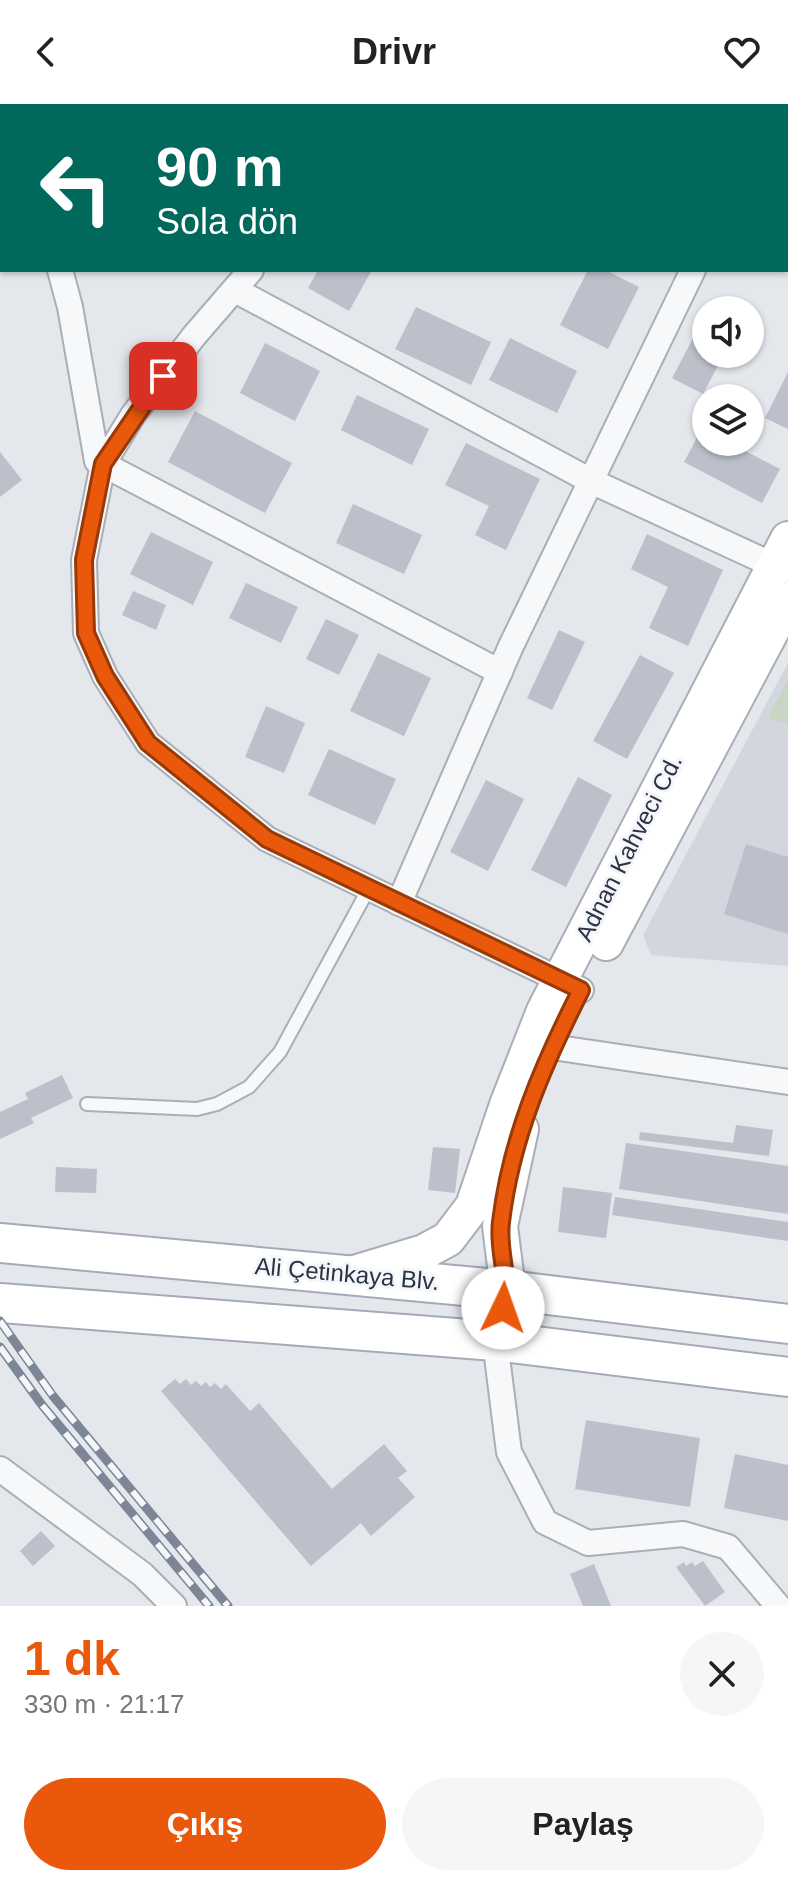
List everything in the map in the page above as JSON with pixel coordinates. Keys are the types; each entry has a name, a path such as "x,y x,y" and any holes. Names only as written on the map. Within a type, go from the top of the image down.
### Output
{"main road":[{"name":"Ali Çetinkaya Blv.","path":"0,1243 508,1290 788,1324"},
{"path":"0,1300 47,1281 466,1326 488,1322 503,1308 508,1290"},
{"path":"0,1300 495,1341 788,1377"}],"street":[{"path":"61,272 70,307 97,461 500,672"},
{"path":"249,272 194,336 133,415 103,464 84,560 86,633 105,676 148,743 267,839 571,985"},
{"path":"399,903 500,672 591,481 683,274"},
{"path":"235,290 591,481 783,559"},
{"name":"Adnan Kahveci Cd.","path":"508,1290 500,1226 509,1174 532,1095 552,1047 571,985 783,559"},
{"name":"Adnan Kahveci Cd.","path":"348,1275 424,1252 448,1239 473,1206 507,1105 571,985 788,600"},
{"path":"552,1047 788,1082"},
{"path":"495,1341 509,1452 545,1522 588,1543 683,1534 728,1547 778,1606"},
{"path":"0,1469 142,1574 174,1606"}],"lane":[{"path":"87,1104 197,1109 217,1104 249,1087 280,1052 369,888"}],"shaded area":[{"path":"788,663 788,966 651,955 643,935"}],"green space":[{"path":"788,679 788,724 768,718"}],"building":[{"path":"317,272 371,272 349,311 308,288"},
{"path":"587,272 609,272 639,287 608,349 560,325"},
{"path":"416,307 491,342 471,385 395,349"},
{"path":"510,338 577,371 557,413 489,380"},
{"path":"692,340 692,368 717,368 708,384 692,384 692,388 672,378"},
{"path":"265,343 320,371 295,421 240,393"},
{"path":"788,372 788,429 765,418"},
{"path":"357,395 429,429 412,465 341,430"},
{"path":"195,411 292,463 265,513 168,462"},
{"path":"466,443 540,479 506,550 475,535 489,506 445,485"},
{"path":"692,447 692,456 755,456 780,469 762,503 684,462"},
{"path":"0,452 22,480 0,497"},
{"path":"353,504 422,535 404,574 336,543"},
{"path":"151,532 213,562 193,605 130,574"},
{"path":"647,534 723,570 688,646 649,628 668,587 631,569"},
{"path":"246,583 298,607 281,643 229,618"},
{"path":"133,591 166,605 156,630 122,615"},
{"path":"326,619 359,635 339,675 306,659"},
{"path":"559,630 585,642 552,710 527,698"},
{"path":"378,653 431,678 404,736 350,711"},
{"path":"640,655 674,673 627,759 593,741"},
{"path":"266,706 305,723 284,773 245,757"},
{"path":"329,749 396,779 375,825 308,795"},
{"path":"578,777 612,795 566,887 531,870"},
{"path":"486,780 524,799 488,871 450,852"},
{"path":"746,844 788,857 788,934 724,914"},
{"path":"62,1075 73,1098 31,1118 34,1123 0,1139 0,1112 28,1099 25,1093"},
{"path":"736,1125 773,1130 769,1156 639,1140 640,1132 733,1143"},
{"path":"626,1143 788,1166 788,1214 619,1189"},
{"path":"433,1147 460,1149 455,1193 428,1190"},
{"path":"56,1167 97,1169 96,1193 55,1192"},
{"path":"563,1187 612,1193 606,1238 558,1232"},
{"path":"615,1197 788,1222 788,1241 612,1215"},
{"path":"175,1379 180,1384 186,1379 191,1385 196,1381 201,1386 206,1382 210,1387 215,1383 221,1389 226,1384 250,1411 259,1403 332,1489 384,1444 407,1471 398,1478 415,1497 371,1536 361,1523 311,1566 161,1391"},
{"path":"586,1420 700,1438 690,1507 575,1489"},
{"path":"735,1454 788,1465 788,1521 724,1508"},
{"path":"41,1531 55,1546 33,1566 20,1551"},
{"path":"703,1561 725,1592 705,1606 676,1567 684,1562 686,1566 692,1562 695,1566"},
{"path":"594,1564 611,1606 583,1606 570,1574"}],"railway":[{"path":"0,1321 53,1396 228,1606"},
{"path":"0,1347 42,1405 209,1606"}],"route":[{"path":"163,376 133,415 103,464 84,560 86,633 105,676 148,743 267,839 581,990 539,1073 512,1161 500,1226 508,1290 503,1308"}]}
